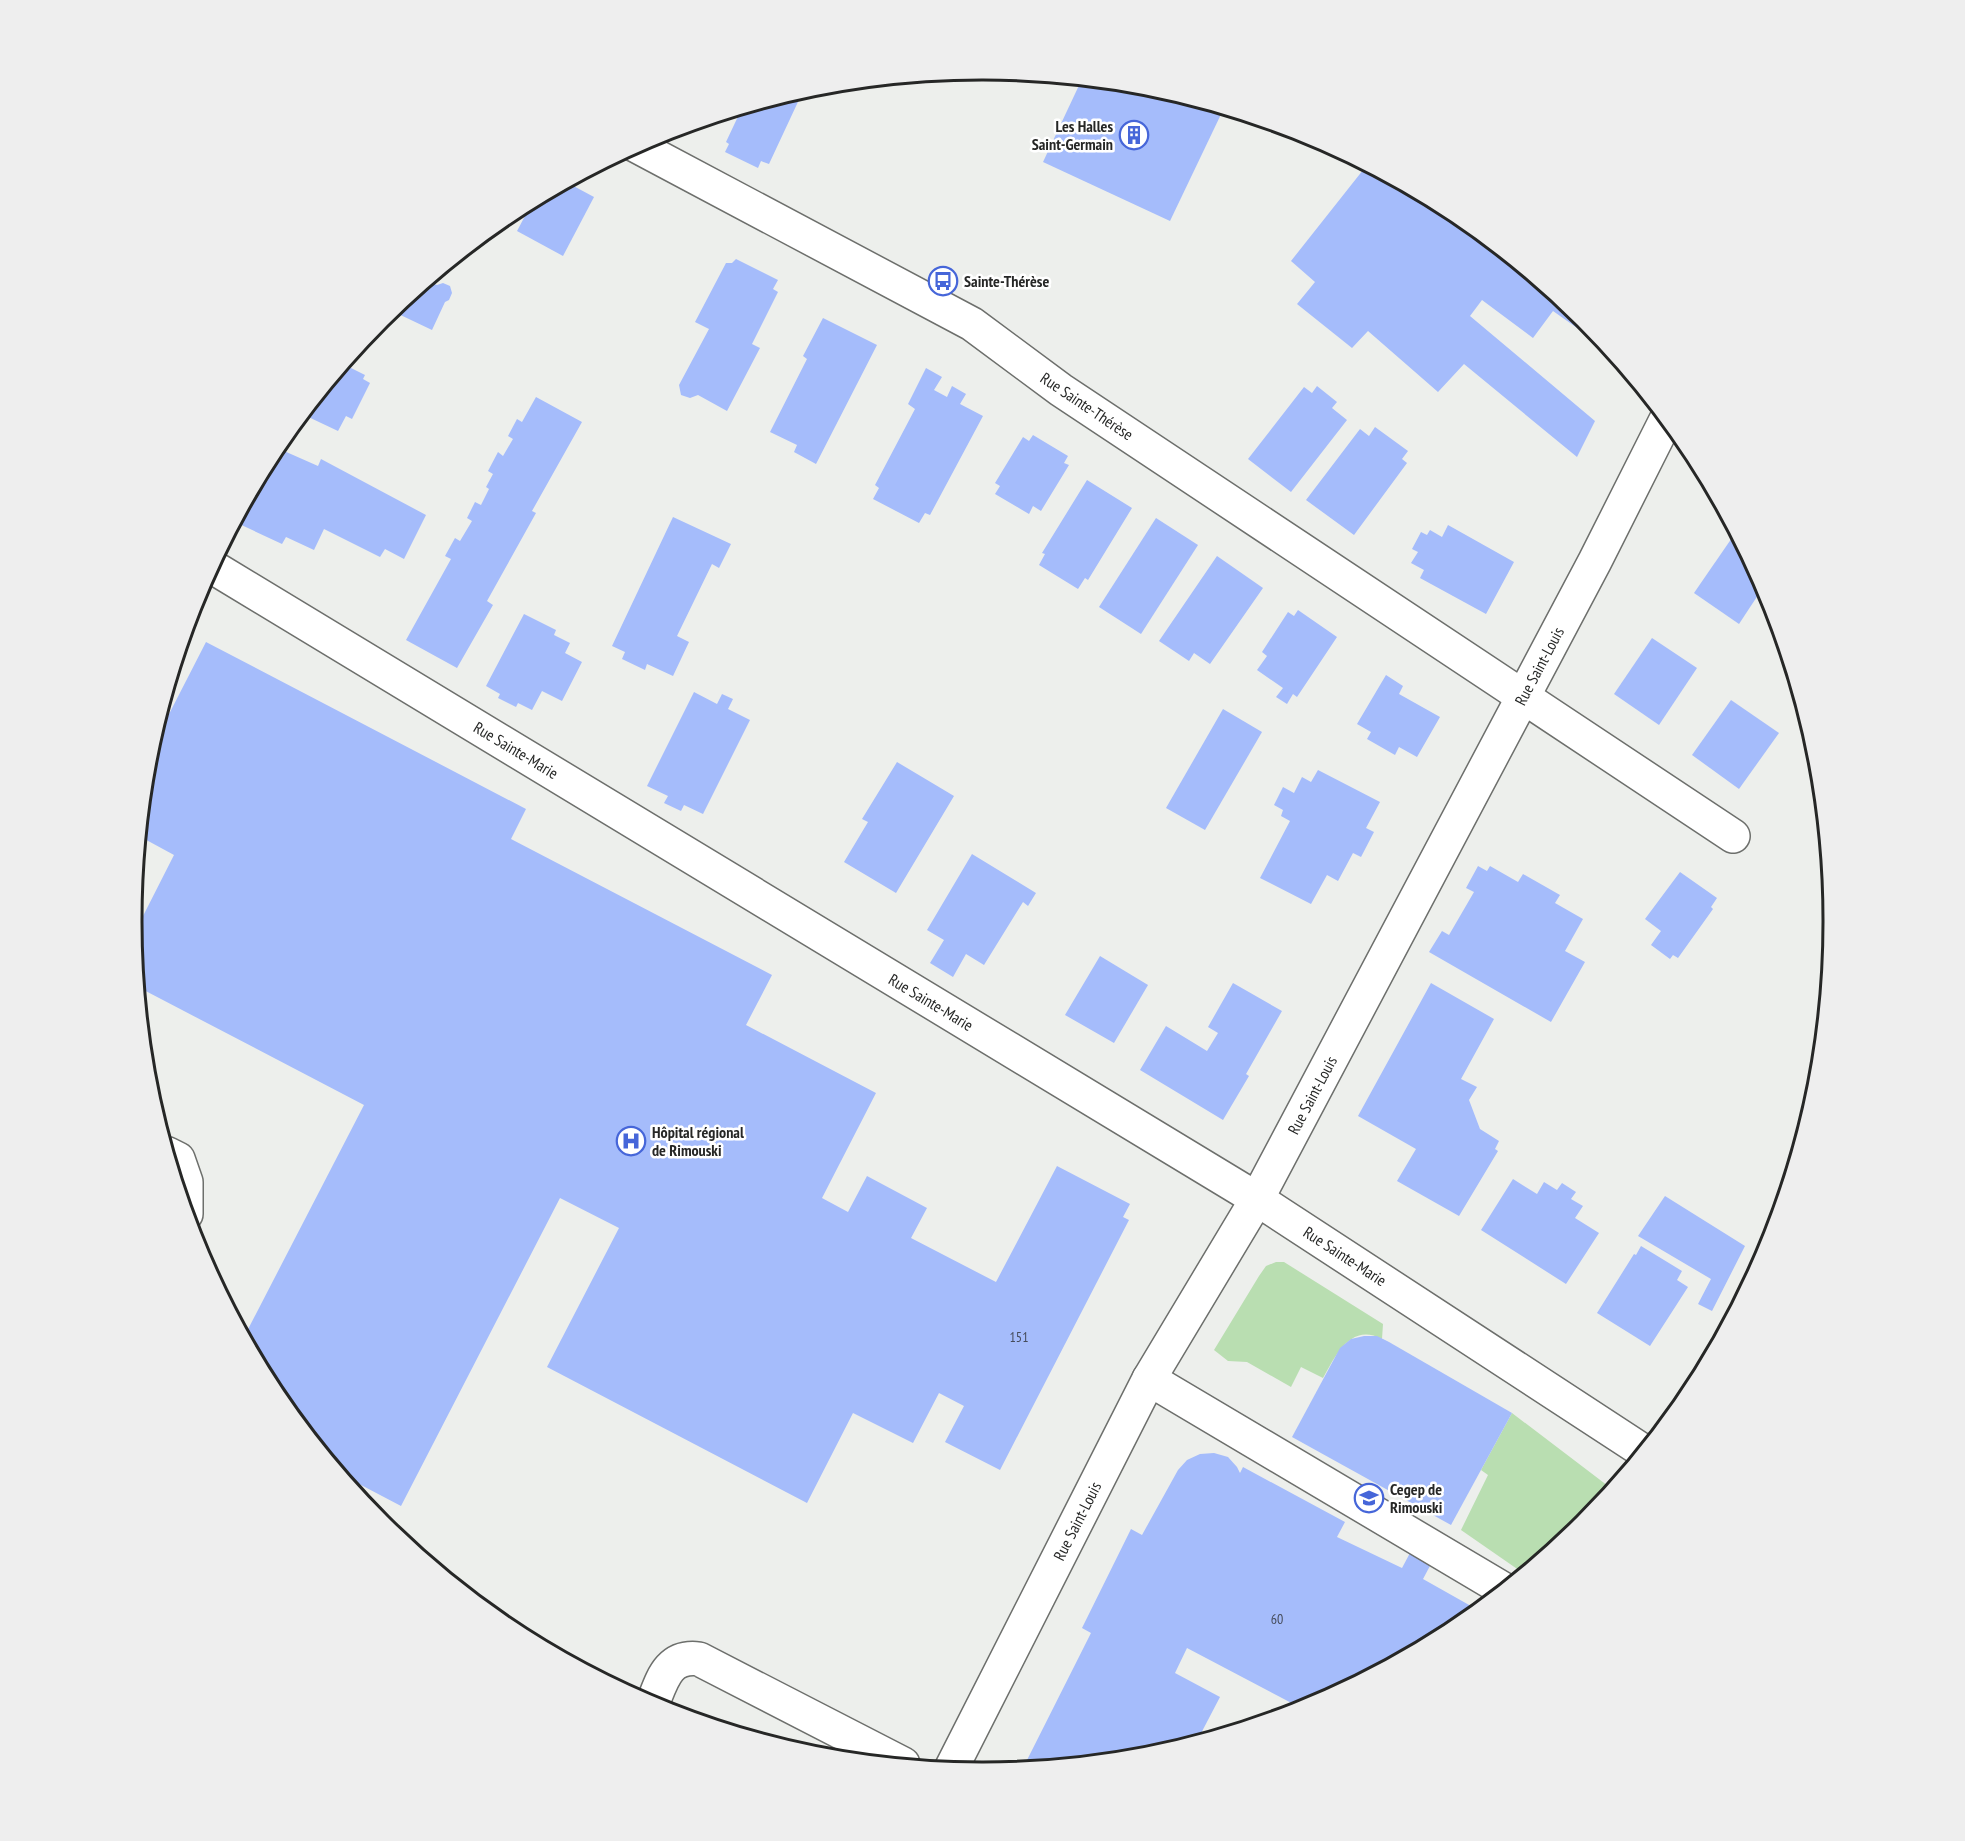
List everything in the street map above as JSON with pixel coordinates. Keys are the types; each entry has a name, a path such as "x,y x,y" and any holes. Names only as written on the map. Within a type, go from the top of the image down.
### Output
{"street":[{"name":"Rue Sainte-Thérèse","path":"645,151 972,324 1062,390 1733,836"},
{"name":"Rue Saint-Louis","path":"955,1761 1149,1379 1257,1199 1595,561 1662,426"},
{"name":"Rue Sainte-Marie","path":"219,571 1257,1199 1637,1447"},
{"path":"176,1158 186,1182 186,1191"},
{"path":"1149,1379 1497,1585"},
{"path":"656,1695 666,1670 687,1658 699,1659 886,1755"}],"green space":[{"path":"1284,1262 1383,1324 1382,1339 1371,1335 1352,1338 1339,1352 1323,1378 1301,1367 1291,1387 1247,1362 1228,1361 1214,1350 1266,1266"},
{"path":"1512,1413 1606,1484 1577,1515 1517,1569 1461,1530 1488,1475 1481,1470"}],"building":[{"name":"Les Halles Saint-Germain","path":"1079,86 1147,96 1221,114 1170,221 1043,162"},
{"path":"799,100 769,164 761,161 758,168 725,152 729,144 726,142 738,116"},
{"path":"1363,171 1450,221 1537,288 1583,332 1553,311 1533,338 1482,300 1470,316 1595,421 1577,457 1464,364 1438,392 1368,331 1352,348 1297,304 1315,282 1291,261"},
{"path":"573,186 594,197 563,256 517,231 526,214"},
{"path":"736,259 778,280 773,289 778,292 752,344 760,348 727,411 698,395 690,398 681,395 679,385 709,329 695,322 726,263 732,263"},
{"path":"443,283 450,286 452,293 449,300 445,302 432,330 400,315 433,284"},
{"path":"823,318 877,345 816,464 794,452 797,445 770,432 807,359 803,356"},
{"path":"349,367 365,375 363,379 370,383 352,419 346,416 338,431 309,417"},
{"path":"926,368 942,377 934,390 947,397 952,386 966,394 960,404 983,416 930,515 925,513 919,523 873,499 879,488 875,485 915,409 908,404"},
{"path":"1317,386 1337,402 1332,408 1347,420 1291,492 1248,459 1304,387 1312,393"},
{"path":"536,397 582,422 532,511 536,513 487,601 493,605 457,668 406,640 451,559 445,556 455,538 460,541 472,521 467,518 475,502 481,505 489,489 486,487 493,474 488,471 498,452 503,456 513,439 508,436 517,419 522,422"},
{"path":"1375,427 1408,451 1402,459 1407,463 1354,535 1306,500 1360,429 1369,436"},
{"path":"1033,435 1068,456 1064,463 1069,465 1041,511 1033,506 1029,514 995,494 1000,486 995,483 1023,437 1029,441"},
{"path":"284,451 318,466 321,459 426,515 404,559 385,549 380,557 324,529 314,550 286,537 282,544 241,525"},
{"path":"1087,480 1132,508 1088,580 1085,578 1078,589 1039,565 1045,554 1042,553"},
{"path":"673,517 731,544 719,568 712,564 677,636 689,642 673,676 647,664 645,670 622,659 625,652 612,646"},
{"path":"1156,518 1198,545 1141,634 1099,607"},
{"path":"1448,525 1514,562 1486,614 1420,578 1424,570 1411,563 1418,552 1412,549 1421,532 1427,535 1430,530 1442,537"},
{"path":"1731,539 1758,596 1739,624 1694,593"},
{"path":"1217,556 1263,588 1210,664 1194,653 1189,661 1159,641"},
{"path":"1298,610 1337,637 1297,697 1293,694 1287,704 1276,697 1283,688 1257,670 1267,656 1262,652 1288,612 1294,616"},
{"path":"524,614 556,630 554,635 570,643 565,653 582,662 562,701 542,691 532,710 518,703 516,707 498,698 500,694 486,686"},
{"path":"1652,638 1697,668 1659,725 1614,694"},
{"path":"206,642 526,809 511,839 772,975 746,1025 876,1093 822,1198 848,1212 867,1176 927,1208 911,1238 996,1282 1057,1166 1130,1204 1123,1217 1129,1220 1000,1470 945,1442 964,1406 939,1393 913,1443 853,1413 807,1503 547,1367 619,1228 560,1198 401,1506 358,1483 315,1432 283,1388 248,1329 364,1105 145,990 141,918 174,855 146,840 158,756 166,719"},
{"path":"1386,675 1403,686 1399,694 1440,717 1417,757 1399,747 1395,755 1367,739 1371,732 1357,724"},
{"path":"694,692 717,704 722,694 733,699 728,709 750,720 703,814 684,805 681,811 664,803 668,796 647,786"},
{"path":"1731,700 1779,733 1739,789 1692,755"},
{"path":"1223,709 1262,732 1205,830 1166,808"},
{"path":"897,762 954,796 896,893 844,862 868,822 862,819"},
{"path":"1318,770 1380,802 1366,828 1374,832 1361,857 1353,853 1338,881 1327,875 1311,904 1260,878 1290,821 1281,816 1283,810 1274,805 1283,787 1294,793 1302,777 1311,782"},
{"path":"972,854 1036,893 1028,906 1023,902 984,965 966,954 953,977 930,963 944,940 927,930"},
{"path":"1478,866 1487,871 1490,866 1518,882 1523,874 1560,895 1555,903 1583,919 1565,951 1585,962 1551,1022 1429,952 1442,931 1449,935 1474,892 1466,888"},
{"path":"1680,872 1717,898 1711,907 1713,909 1678,958 1673,955 1670,959 1651,945 1661,931 1645,919"},
{"path":"1100,956 1148,985 1114,1043 1065,1015"},
{"path":"1233,983 1282,1011 1246,1074 1249,1076 1223,1120 1140,1070 1166,1026 1207,1051 1218,1033 1208,1027"},
{"path":"1431,983 1494,1019 1461,1079 1477,1087 1469,1100 1480,1129 1499,1141 1495,1149 1498,1151 1459,1216 1397,1181 1416,1149 1358,1116"},
{"path":"1513,1179 1537,1194 1544,1182 1557,1190 1562,1183 1576,1192 1571,1199 1583,1206 1575,1218 1599,1233 1566,1284 1481,1230"},
{"path":"1665,1196 1745,1246 1712,1311 1698,1304 1711,1279 1638,1236"},
{"path":"1641,1246 1682,1271 1677,1280 1688,1287 1650,1346 1597,1313"},
{"path":"1377,1336 1389,1342 1512,1413 1451,1525 1292,1437 1340,1348 1351,1339"},
{"name":"Cegep de Rimouski","path":"1214,1453 1228,1457 1240,1473 1243,1467 1345,1522 1337,1537 1402,1568 1410,1553 1431,1564 1423,1579 1470,1605 1403,1649 1354,1675 1290,1702 1187,1648 1175,1673 1220,1697 1201,1733 1092,1754 1027,1760 1091,1633 1082,1628 1131,1529 1142,1535 1178,1470 1187,1460 1200,1454"}],"place":[{"name":"Les Halles Saint-Germain","path":"1134,135"},
{"name":"Sainte-Thérèse","path":"943,281"},
{"name":"Hôpital régional de Rimouski","path":"631,1141"},
{"name":"Cegep de Rimouski","path":"1369,1498"}]}
